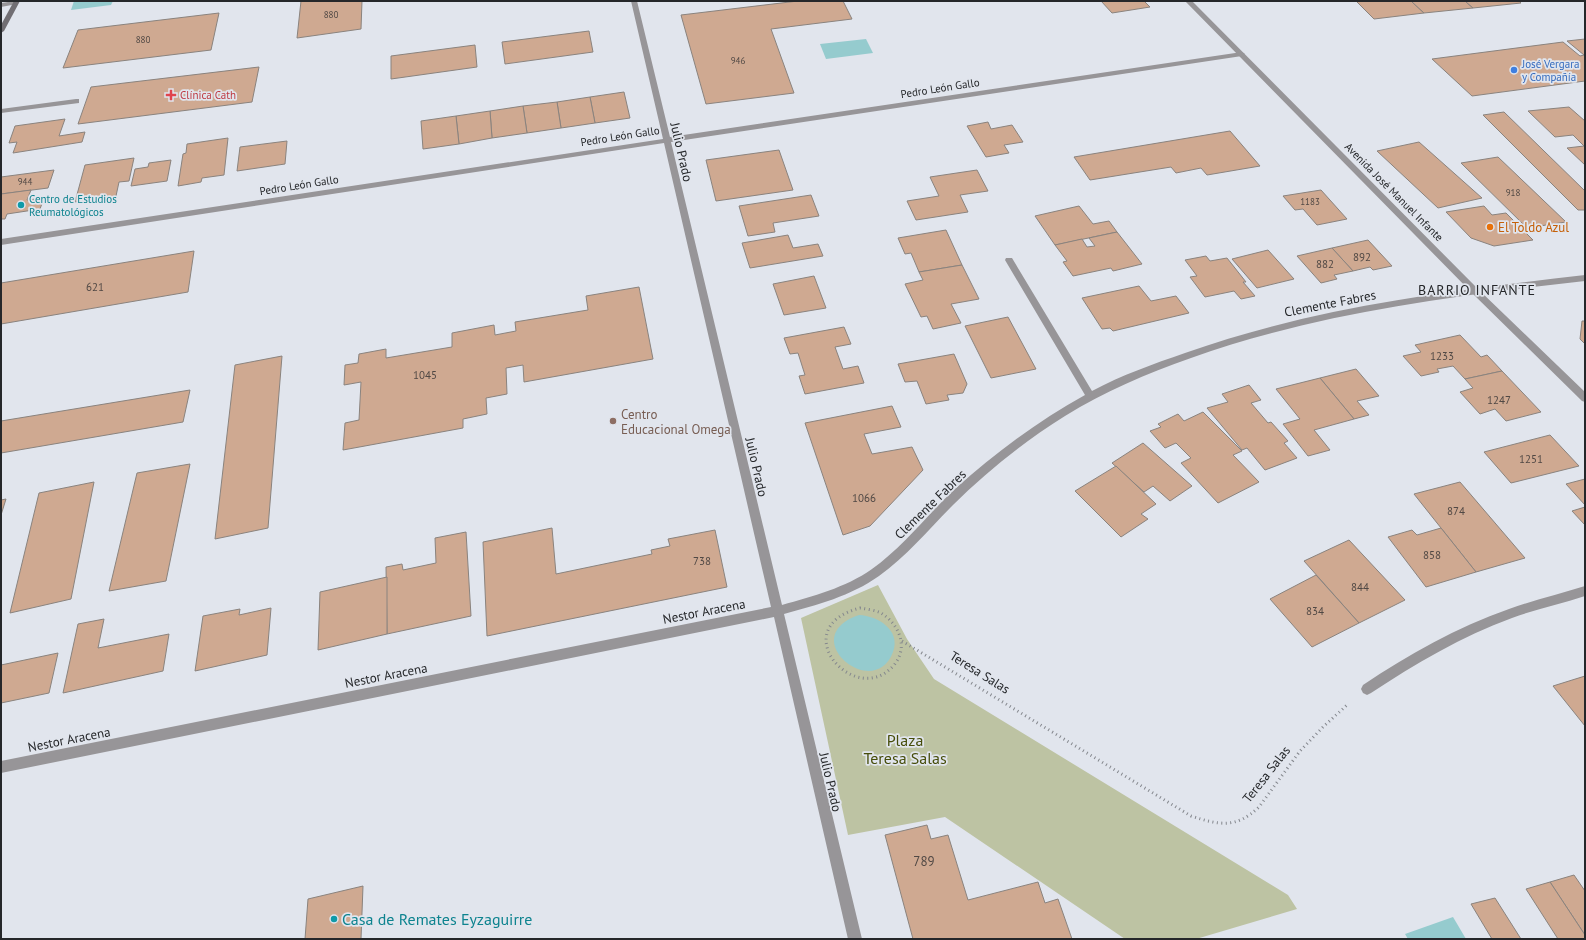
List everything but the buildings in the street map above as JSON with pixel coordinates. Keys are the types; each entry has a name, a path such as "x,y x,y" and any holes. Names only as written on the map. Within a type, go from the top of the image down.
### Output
{"main road":[{"path":"1,31 16,2"}],"street":[{"name":"Julio Prado","path":"634,1 855,939"},
{"name":"Avenida José Manuel Infante","path":"1188,1 1476,292 1585,398"},
{"path":"1,5 16,2"},
{"name":"Pedro León Gallo","path":"1,242 666,140 1242,54"},
{"path":"1,111 76,102"},
{"path":"1009,260 1091,397"},
{"name":"Clemente Fabres","path":"777,611 822,600 864,580 884,566 959,492 1022,440 1077,404 1129,377 1192,353 1270,329 1364,309 1476,292 1585,278"},
{"path":"1367,689 1406,662 1462,635 1509,614 1585,591"},
{"name":"Nestor Aracena","path":"1,767 777,611"}],"path":[{"path":"860,608 872,609 892,620 902,641 901,653 896,663 888,671 878,677 866,679 853,676 842,670 832,661 827,650 826,638 836,617 847,610 860,608"},
{"name":"Teresa Salas","path":"902,641 1191,816 1202,820 1221,823 1240,821 1254,814 1264,804 1288,767 1313,738 1342,709 1367,689"}],"green space":[{"name":"Plaza Teresa Salas","path":"878,585 907,639 934,679 1288,895 1297,909 1196,939 1125,939 945,817 848,835 801,618"}],"water":[{"path":"74,1 113,1 111,5 71,10"},
{"path":"866,39 873,53 826,59 820,44"},
{"path":"859,615 880,621 891,631 894,637 895,644 893,652 883,666 871,671 857,669 844,661 836,650 834,637 841,625"},
{"path":"1453,917 1466,939 1408,939 1405,934"}],"place":[{"name":"José Vergara y Compañía","path":"1514,70"},
{"name":"Clínica Cath","path":"171,95"},
{"name":"Centro de Estudios Reumatológicos","path":"21,205"},
{"name":"El Toldo Azul","path":"1490,227"},
{"name":"Centro Educacional Omega","path":"613,421"},
{"name":"Casa de Remates Eyzaguirre","path":"334,919"}],"district":[{"name":"BARRIO INFANTE","path":"1477,290"}]}
